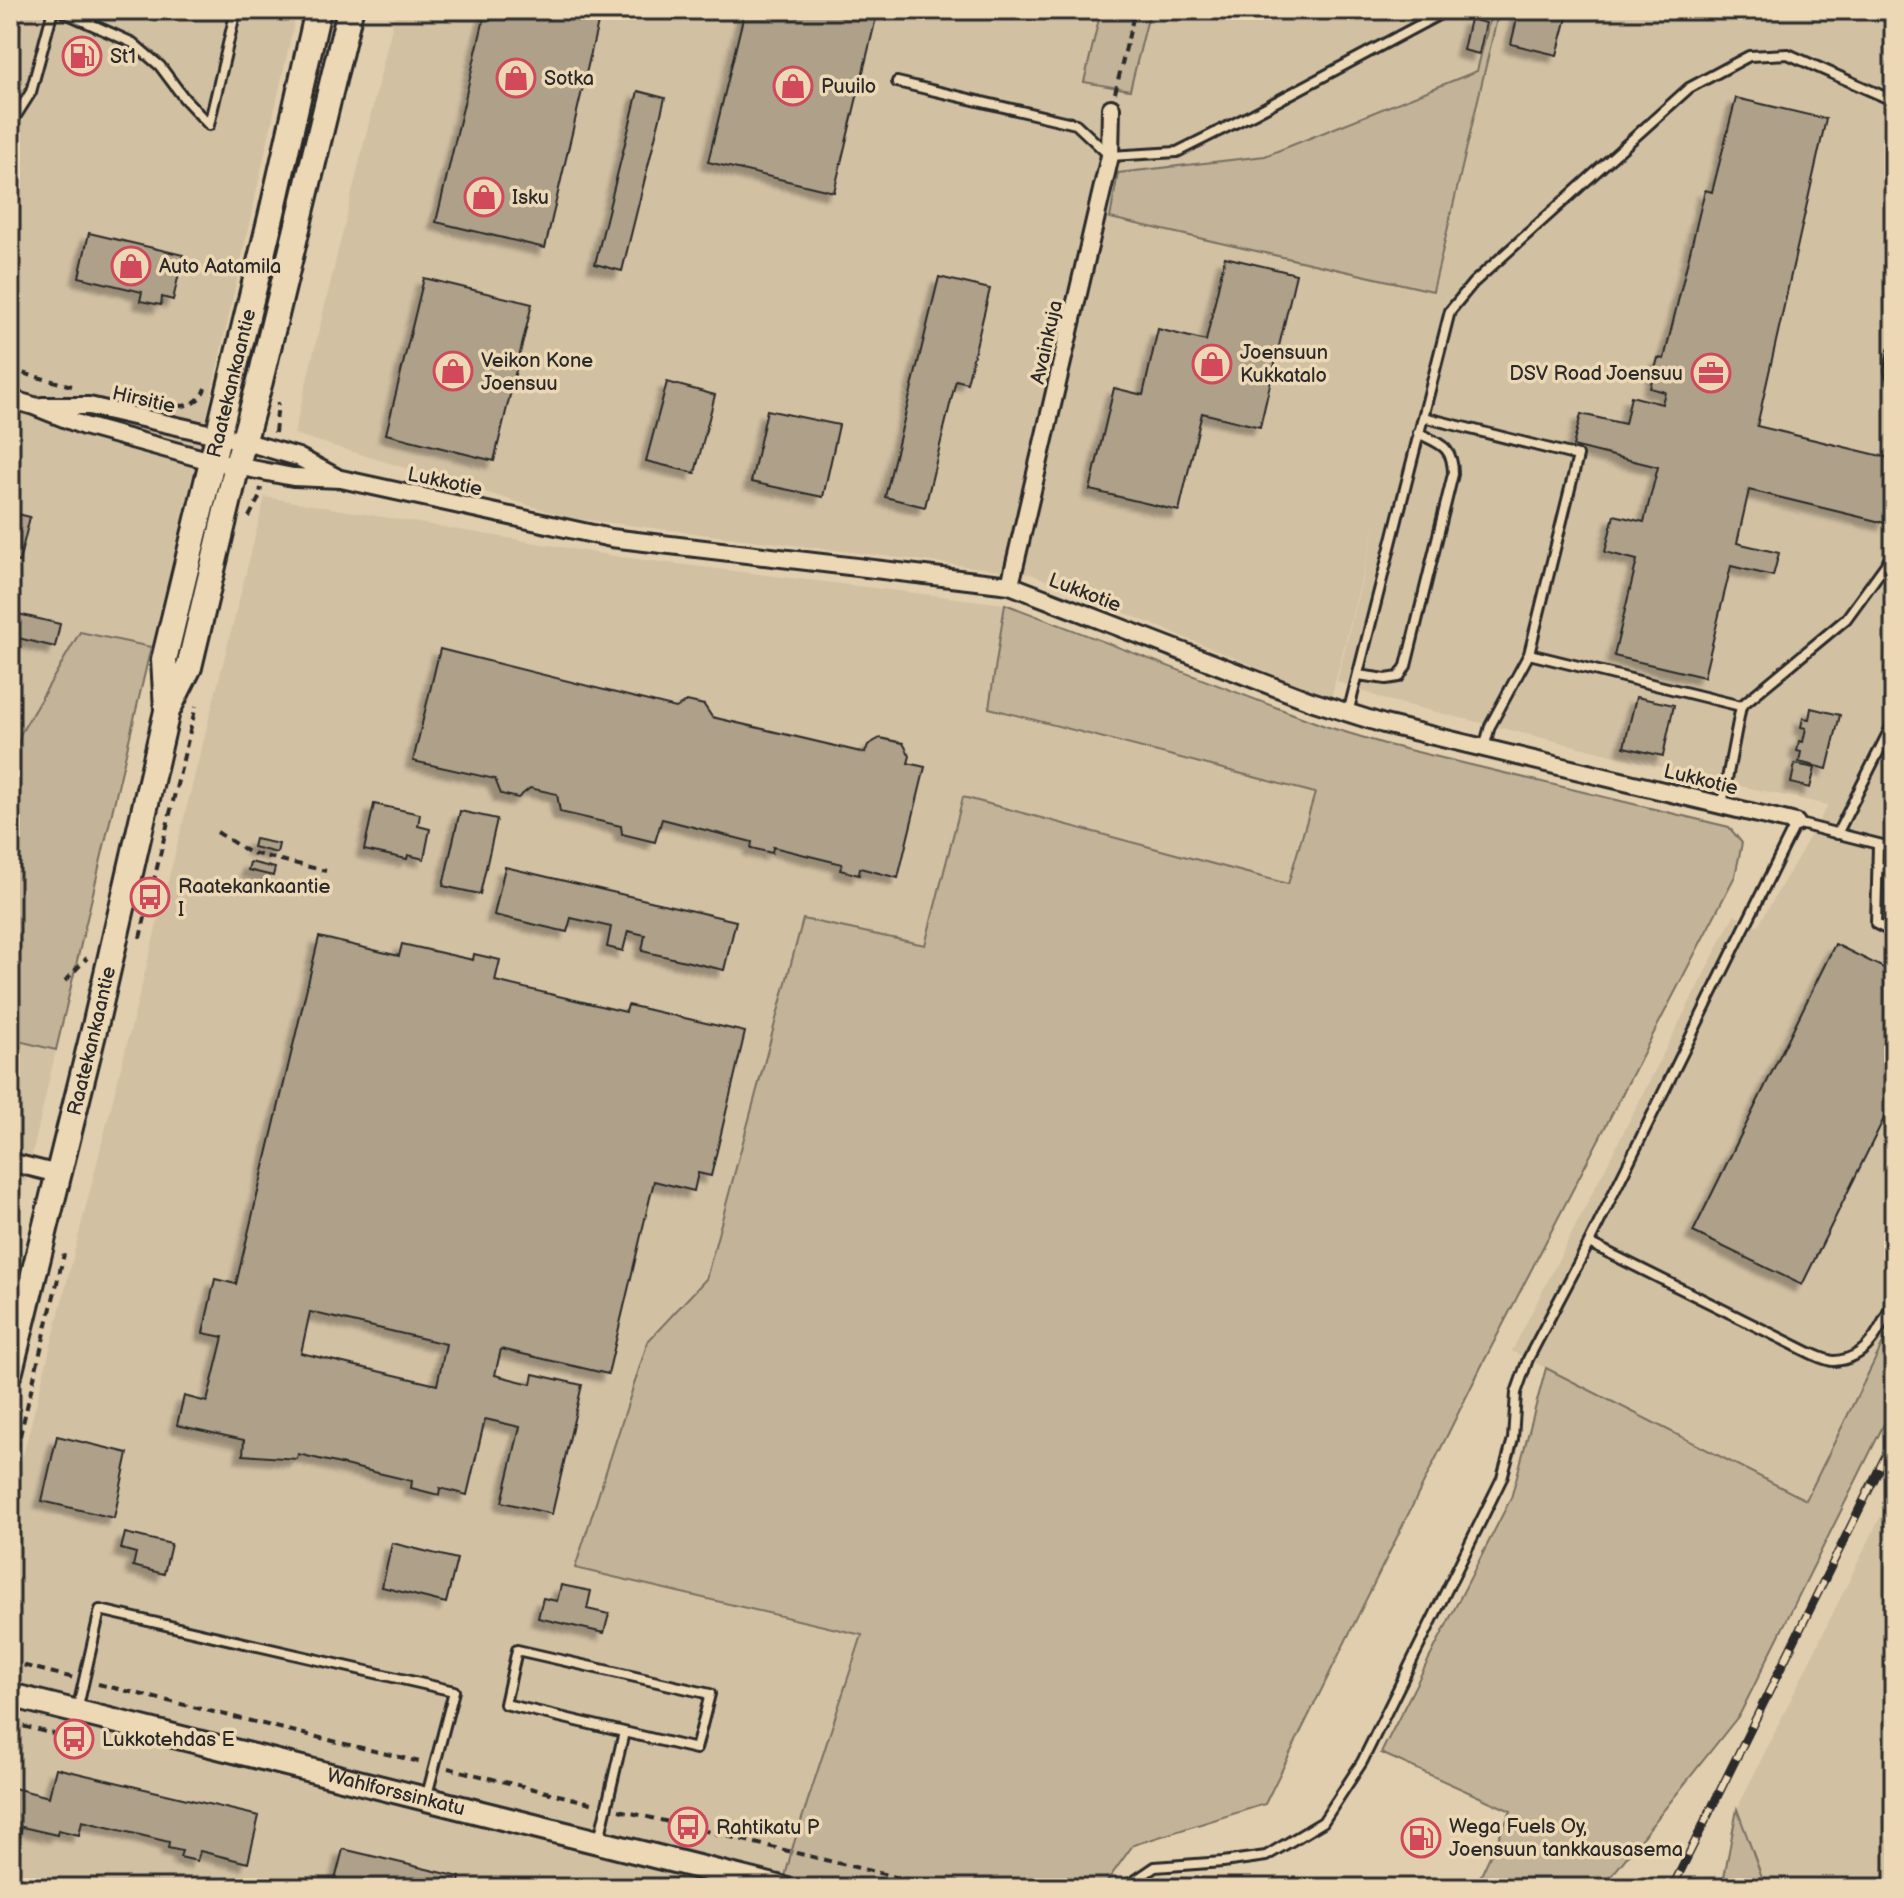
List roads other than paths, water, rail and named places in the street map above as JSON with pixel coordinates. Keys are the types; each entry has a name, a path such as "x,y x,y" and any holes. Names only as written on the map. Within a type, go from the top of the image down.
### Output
{"main road":[{"name":"Raatekankaantie","path":"167,711 164,660 318,10"},
{"name":"Raatekankaantie","path":"10,1371 95,1026 167,711 189,667 350,10"}],"street":[{"name":"Avainkuja","path":"1010,585 1110,156 1111,108"},
{"name":"Hirsitie","path":"10,399 84,426 211,461 240,453"},
{"name":"Hirsitie","path":"34,406 89,406 217,436 240,453"},
{"path":"240,453 271,449 298,457 341,479"},
{"path":"240,453 266,471 293,477 341,479"},
{"name":"Lukkotie","path":"341,479 611,538 1010,585 1311,701 1384,724 1796,823"},
{"path":"10,1162 58,1174"},
{"name":"Wahlforssinkatu","path":"10,1695 598,1842 734,1882 782,1888"}],"lane":[{"path":"10,125 31,92 53,10"},
{"path":"59,10 133,43 160,66 209,125 236,10"},
{"path":"897,82 1076,124 1110,156 1177,152 1440,14"},
{"path":"1348,713 1450,311 1465,292 1689,88 1749,56 1788,54 1894,101"},
{"path":"1894,351 1890,370 1894,384"},
{"path":"1423,417 1578,456 1529,654 1490,726 1484,748"},
{"path":"1358,675 1386,679 1399,677 1406,666 1453,474 1451,455 1445,446 1418,433"},
{"path":"1722,805 1741,706 1846,619 1894,553"},
{"path":"1529,654 1741,706"},
{"path":"1837,834 1894,721"},
{"path":"1124,1888 1155,1867 1266,1856 1323,1822 1362,1762 1502,1478 1513,1439 1516,1393 1528,1359 1589,1243 1796,823 1894,848"},
{"path":"1878,845 1876,924 1894,933"},
{"path":"1877,865 1894,873"},
{"path":"1589,1243 1810,1353 1832,1361 1859,1355 1878,1333 1894,1300"},
{"path":"77,1712 100,1610 454,1691 426,1799"},
{"path":"517,1650 710,1694 696,1749 624,1732 505,1704 517,1650"},
{"path":"598,1842 624,1732"}],"railway":[{"path":"1672,1888 1894,1439"}],"place":[{"name":"St1","path":"82,56"},
{"name":"Sotka","path":"516,78"},
{"name":"Puuilo","path":"793,86"},
{"name":"Isku","path":"484,197"},
{"name":"Auto Aatamila","path":"131,266"},
{"name":"Joensuun Kukkatalo","path":"1212,364"},
{"name":"Veikon Kone Joensuu","path":"453,371"},
{"name":"DSV Road Joensuu","path":"1711,373"},
{"name":"Raatekankaantie I","path":"150,897"},
{"name":"Lukkotehdas E","path":"74,1739"},
{"name":"Rahtikatu P","path":"688,1827"},
{"name":"Wega Fuels Oy, Joensuun tankkausasema","path":"1421,1838"}]}
